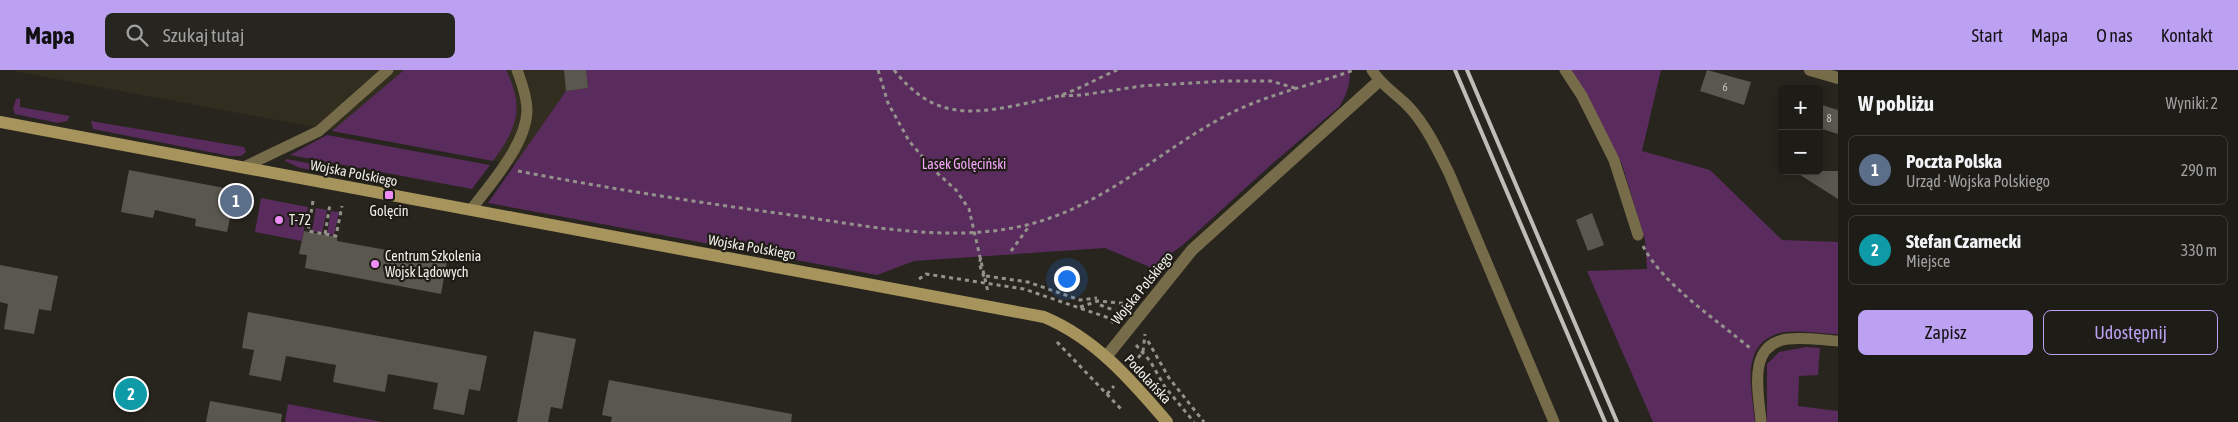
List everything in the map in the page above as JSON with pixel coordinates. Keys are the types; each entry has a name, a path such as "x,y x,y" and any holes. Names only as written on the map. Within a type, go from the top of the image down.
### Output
{"street":[{"path":"1810,70 1838,78"},
{"name":"Wojska Polskiego","path":"0,122 1044,317 1066,326 1106,356 1192,250 1375,76"},
{"name":"Podolańska","path":"1106,356 1133,382 1167,422"}],"lane":[{"path":"244,167 319,131 388,70"},
{"path":"471,210 519,142 526,122 526,96 517,70"},
{"path":"1565,70 1582,96 1614,160 1638,235"},
{"path":"1375,76 1408,106 1429,132 1449,172 1554,422"},
{"path":"1761,422 1758,367 1760,356 1767,348 1776,342 1788,339 1838,340"}],"path":[{"path":"878,70 888,103 909,141 935,171 956,190 968,209 986,276 986,283"},
{"path":"894,70 906,84 922,97 945,108 966,112 983,112 1059,96 1082,95 1142,86 1223,81 1271,81 1298,89"},
{"path":"1059,96 1117,70"},
{"path":"502,168 626,191 831,221 944,234 975,234 1030,224 1081,206 1228,115 1263,100 1354,70"},
{"path":"313,201 308,231 324,234 336,236 342,206"},
{"path":"324,234 330,204"},
{"path":"1011,252 1030,224"},
{"path":"1638,235 1650,260 1668,280 1760,356"},
{"path":"981,257 979,263 989,296"},
{"path":"901,290 926,274 1024,289 1106,317 1117,326"},
{"path":"986,276 1028,282 1080,300 1097,298"},
{"path":"1080,307 1098,302 1148,305"},
{"path":"1100,306 1116,311 1125,319"},
{"path":"1044,317 1058,343 1121,409"},
{"path":"1130,340 1150,361 1165,387 1194,422"},
{"path":"1148,341 1169,378 1204,422"},
{"path":"1107,394 1116,384"}],"shaded area":[{"path":"8,70 884,70 518,165"}],"green space":[{"path":"404,70 506,70 515,96 516,117 508,138 493,161 332,131"},
{"name":"Lasek Golęciński","path":"586,70 1350,70 1348,90 1339,107 1273,163 1184,244 1152,268 1105,248 914,261 877,275 488,203 566,91 588,88"},
{"path":"1571,70 1661,70 1642,151 1710,170 1782,240 1838,242 1838,334 1786,332 1767,339 1758,347 1753,358 1751,370 1755,422 1653,422 1587,271 1647,269 1645,240 1622,164"},
{"path":"20,98 20,107 70,116 67,121 58,123 15,114 13,109 16,99"},
{"path":"91,121 244,147 246,152 241,156 230,156 93,129"},
{"path":"327,135 490,165 472,189 290,155"},
{"path":"286,159 367,174 368,180 300,168 285,161"},
{"path":"261,198 308,207 302,241 255,232"},
{"path":"316,208 327,210 322,233 312,231"},
{"path":"331,211 339,212 334,235 327,234"},
{"path":"1806,347 1820,348 1818,375 1799,376 1798,406 1838,411 1838,422 1767,422 1767,364 1779,352"},
{"path":"288,404 382,422 285,422"}],"building":[{"path":"564,70 586,70 588,88 566,91"},
{"path":"1707,70 1751,82 1744,105 1700,91"},
{"path":"1823,105 1838,110 1838,134 1823,129"},
{"path":"129,170 235,190 235,193 241,194 238,210 232,209 227,232 195,226 196,219 155,210 153,218 121,212"},
{"path":"1823,171 1838,171 1838,199 1800,175 1823,175"},
{"path":"1592,213 1604,245 1588,251 1576,220"},
{"path":"304,231 337,237 337,241 447,261 441,294 305,268 307,255 299,254"},
{"path":"0,265 58,276 51,311 39,309 34,334 4,329 8,304 0,302"},
{"path":"248,312 487,356 480,391 469,389 464,415 433,409 438,383 388,374 385,392 333,382 336,365 286,356 281,381 249,375 254,350 242,348"},
{"path":"534,331 576,339 562,409 551,407 548,422 517,422"},
{"path":"609,380 792,414 791,422 611,422 612,417 602,415"},
{"path":"210,401 282,414 281,422 206,422"}],"railway":[{"path":"1455,70 1605,422"},
{"path":"1467,70 1617,422"}],"place":[{"name":"Golęcin","path":"389,195"},
{"name":"Poczta Polska","path":"236,201"},
{"name":"T-72","path":"279,220"},
{"name":"Centrum Szkolenia Wojsk Lądowych","path":"375,264"},
{"name":"Stefan Czarnecki","path":"131,394"}]}
